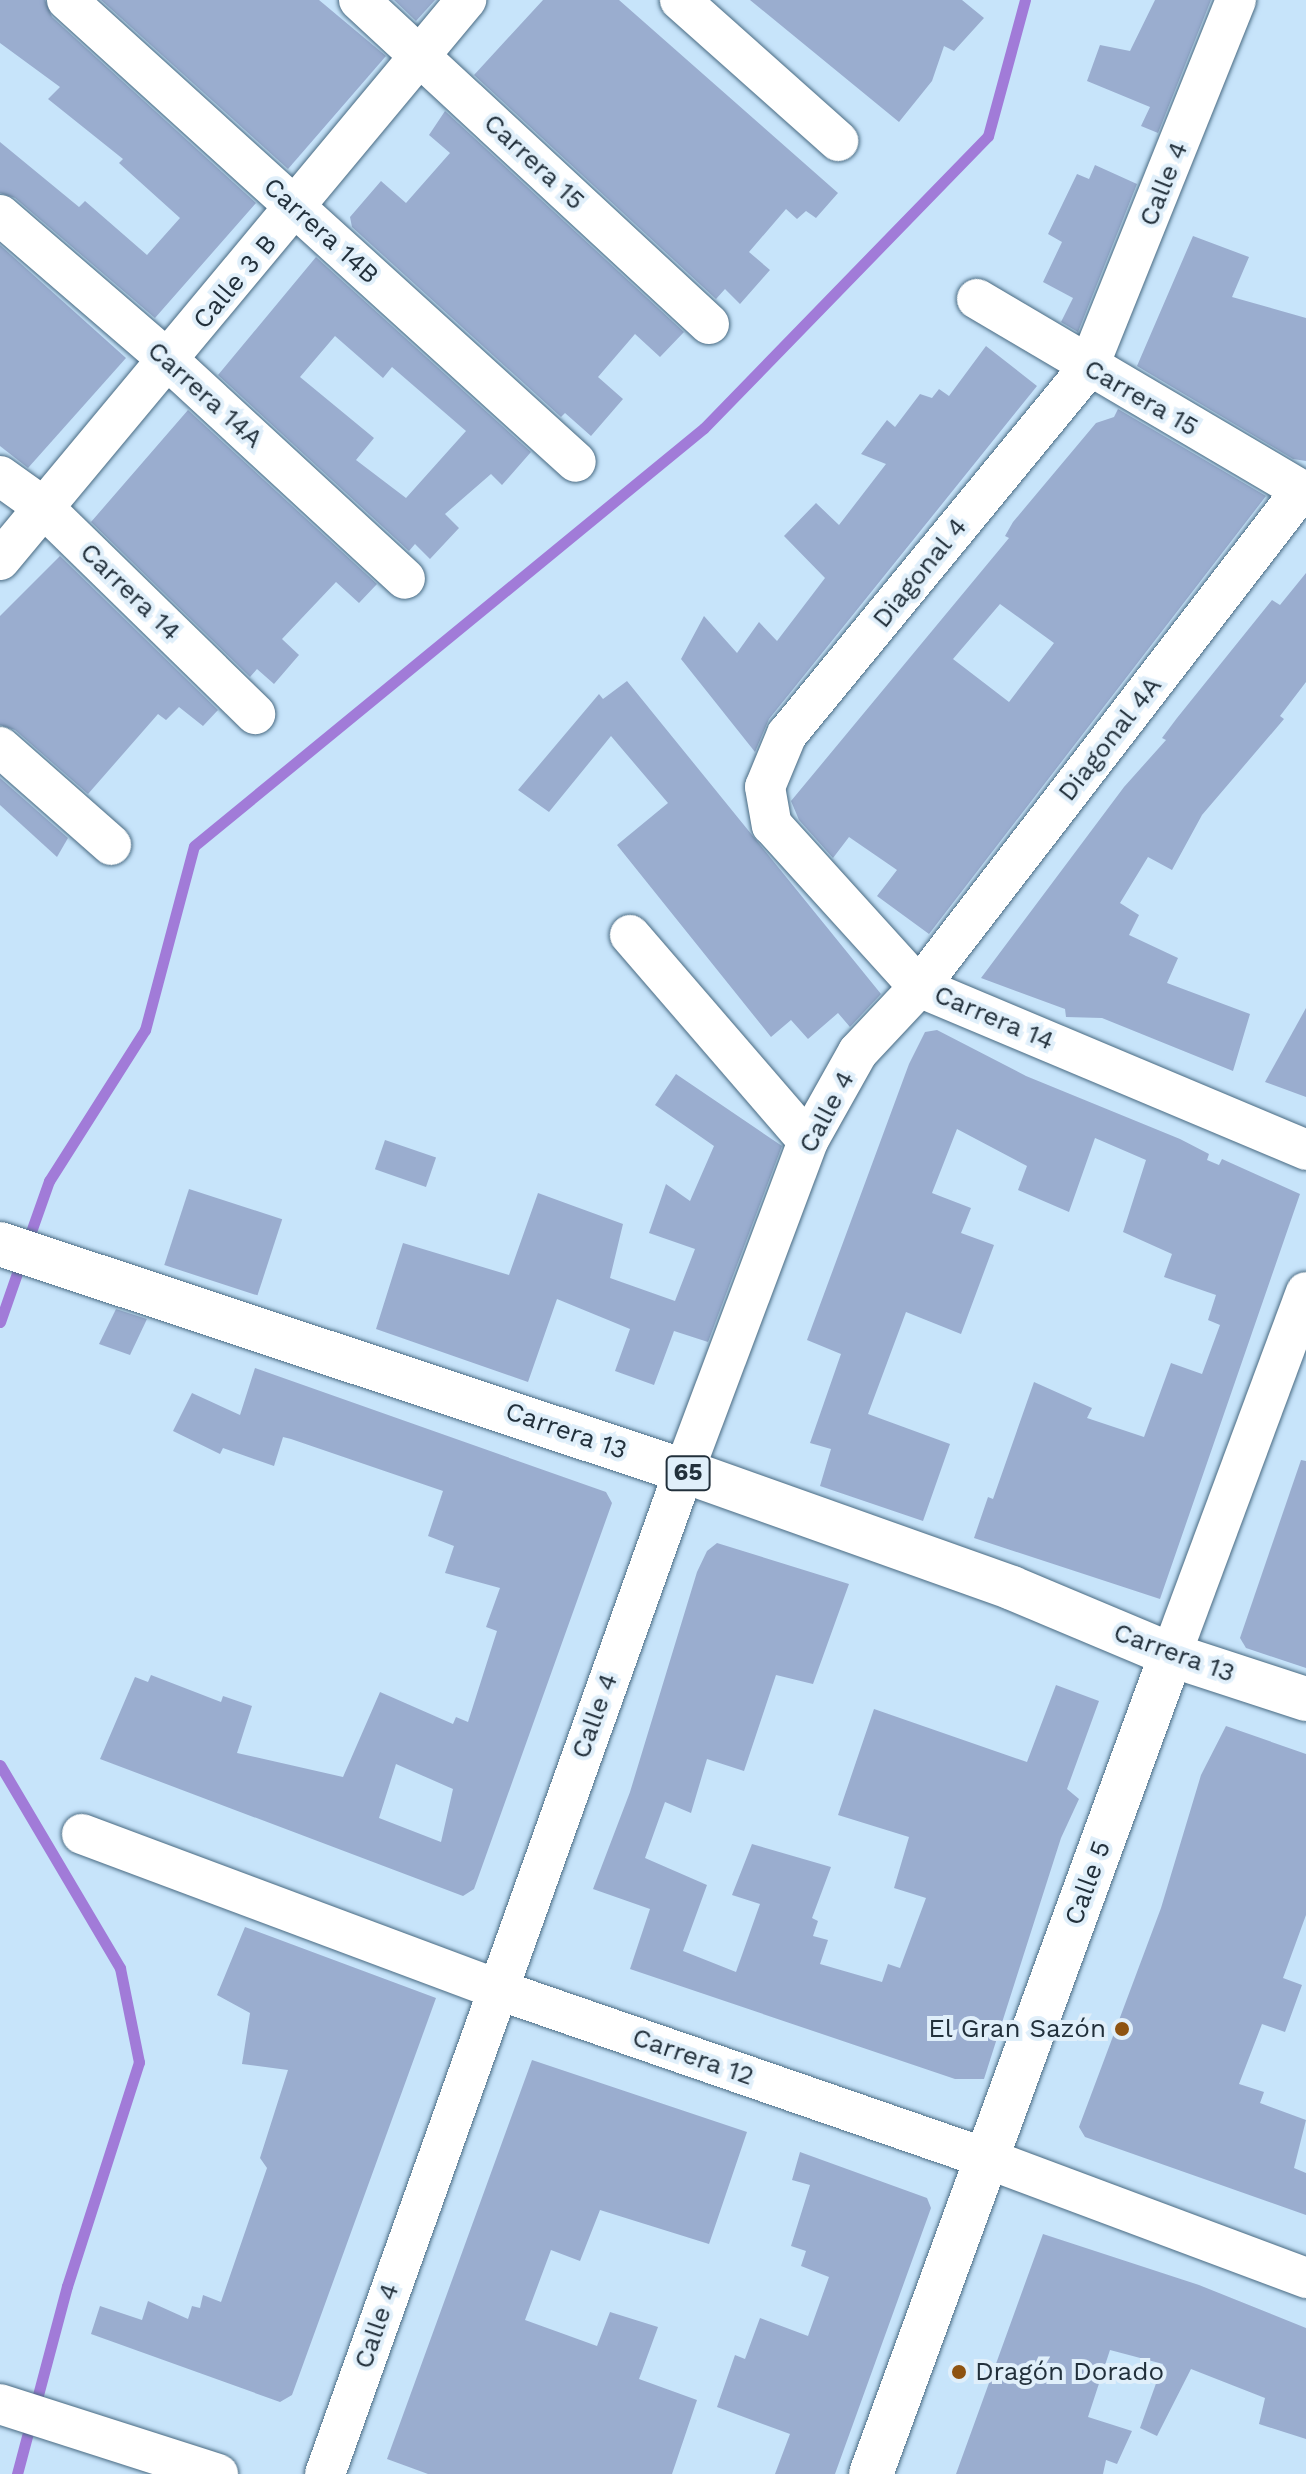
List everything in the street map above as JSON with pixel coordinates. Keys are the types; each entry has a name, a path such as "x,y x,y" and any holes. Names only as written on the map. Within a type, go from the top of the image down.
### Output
{"main road":[{"name":"Carrera 13","path":"0,1244 684,1471 1012,1588 1171,1655 1306,1699"},
{"name":"Calle 5","path":"871,2474 1171,1655"}],"street":[{"name":"Carrera 14B","path":"67,0 576,462"},
{"name":"Carrera 15","path":"359,0 709,324"},
{"name":"Calle 3 B","path":"0,560 42,506 169,361 466,0"},
{"path":"680,0 838,141"},
{"name":"Calle 4","path":"1088,368 1236,0"},
{"name":"Carrera 14A","path":"0,215 169,361 405,579"},
{"name":"Carrera 15","path":"977,299 1088,368 1303,492"},
{"name":"Diagonal 4","path":"765,787 787,734 1088,368"},
{"name":"Carrera 14","path":"0,476 42,506 255,714"},
{"name":"Diagonal 4A","path":"919,987 1303,492"},
{"path":"0,747 111,845"},
{"name":"Carrera 14","path":"765,787 772,825 919,987 1306,1150"},
{"path":"630,935 808,1141"},
{"name":"Calle 4","path":"325,2474 496,1989 684,1471 808,1141 858,1052 919,987"},
{"name":"Calle 5","path":"1171,1655 1306,1292"},
{"name":"Carrera 12","path":"82,1834 496,1989 988,2159 1306,2278"},
{"path":"0,2404 218,2474"}],"building":[{"path":"0,0 45,0 52,17 256,203 155,318 15,198 0,193 0,142 79,207 85,201 147,255 180,218 119,163 123,159 48,99 60,87 0,43"},
{"path":"101,0 319,0 386,56 288,169"},
{"path":"394,0 435,0 416,21"},
{"path":"543,0 619,0 838,193 816,218 806,211 797,219 786,209 749,252 770,270 740,304 725,289 716,299 474,75"},
{"path":"750,0 962,0 984,18 954,51 944,46 932,81 899,122"},
{"path":"1155,0 1211,0 1158,133 1141,126 1150,107 1087,81 1100,45 1130,51"},
{"path":"445,111 684,332 660,357 635,334 598,377 623,399 591,436 565,413 561,417 352,227 350,217 381,181 406,203 450,153 429,135"},
{"path":"1095,165 1137,184 1078,332 1061,322 1073,298 1043,282 1062,242 1048,234 1077,174 1089,179"},
{"path":"1193,236 1249,257 1232,297 1306,318 1306,461 1293,459 1137,366"},
{"path":"0,245 126,358 28,468 0,446"},
{"path":"316,257 531,452 502,485 491,474 445,514 459,528 430,559 415,544 409,551 218,375","holes":["335,336 383,378 392,367 466,431 406,498 356,460 374,438 300,377"]},
{"path":"986,346 1037,386 769,719 755,752 681,659 704,616 737,653 759,622 777,641 825,578 784,536 816,503 839,525 886,464 861,454 887,420 895,427 920,394 932,398 939,389 949,396"},
{"path":"1118,409 1266,496 929,934 877,896 897,870 849,837 833,858 799,820 791,801 1009,538 1005,536 1013,522 1096,423 1114,417","holes":["1000,604 1054,643 1009,702 953,659"]},
{"path":"188,410 377,584 359,603 336,582 282,639 299,655 274,684 257,669 250,677 91,522"},
{"path":"60,556 218,710 203,726 179,707 166,720 158,714 88,794 15,730 0,725 0,616"},
{"path":"1306,573 1306,682 1280,716 1284,719 1202,815 1172,870 1148,857 1120,903 1139,915 1129,935 1178,958 1167,983 1250,1014 1233,1071 1102,1018 1066,1017 1065,1009 981,978 1124,787 1166,740 1162,738 1177,718 1272,600 1280,605"},
{"path":"627,681 881,994 850,1027 838,1013 808,1039 791,1020 771,1037 617,845 668,803 611,736 549,812 518,790 599,694 603,699"},
{"path":"0,778 68,838 57,857 0,805"},
{"path":"1306,1008 1306,1097 1265,1082"},
{"path":"937,1030 1026,1076 1180,1139 1209,1154 1207,1160 1219,1165 1222,1159 1300,1194 1160,1599 974,1538 988,1497 993,1499 1034,1382 1092,1408 1087,1418 1144,1437 1171,1363 1202,1374 1220,1325 1208,1320 1216,1295 1164,1277 1172,1254 1123,1232 1146,1160 1095,1138 1069,1212 1018,1190 1027,1166 957,1129 932,1193 971,1208 961,1233 994,1245 961,1334 906,1312 868,1414 950,1444 923,1521 820,1486 831,1449 810,1443 841,1354 807,1340 909,1064 925,1032"},
{"path":"676,1074 782,1146 708,1342 674,1331 654,1385 615,1371 630,1329 557,1299 528,1382 376,1329 403,1243 509,1275 538,1193 623,1224 610,1278 675,1301 695,1249 649,1233 666,1184 690,1201 714,1146 655,1105"},
{"path":"385,1140 436,1158 426,1187 375,1169"},
{"path":"189,1189 282,1219 257,1295 164,1265"},
{"path":"116,1309 147,1319 130,1355 99,1344"},
{"path":"255,1368 606,1492 612,1503 474,1889 463,1896 100,1759 135,1677 148,1682 151,1675 221,1702 223,1696 252,1706 237,1753 343,1777 380,1692 453,1724 456,1717 468,1722 497,1631 486,1627 500,1588 445,1573 454,1546 428,1536 443,1491 283,1437 274,1466 223,1448 220,1454 173,1431 192,1393 240,1415","holes":["396,1764 453,1789 441,1842 379,1818"]},
{"path":"1301,1460 1306,1461 1306,1668 1246,1648 1240,1638"},
{"path":"717,1543 849,1584 813,1684 776,1675 744,1771 707,1759 691,1813 665,1802 645,1858 707,1885 683,1951 736,1972 760,1904 732,1895 752,1844 831,1867 812,1918 818,1921 813,1936 828,1940 820,1964 882,1982 888,1964 900,1968 926,1898 894,1888 909,1837 838,1815 874,1709 1027,1762 1056,1685 1099,1701 1067,1789 1079,1799 1061,1838 984,2079 955,2079 630,1969 650,1909 593,1889 630,1792 697,1572 707,1551"},
{"path":"1226,1726 1306,1754 1306,1915 1283,1978 1302,1985 1285,2032 1262,2024 1239,2084 1264,2092 1260,2103 1306,2120 1294,2168 1306,2173 1306,2215 1085,2137 1079,2127 1161,1908 1201,1775"},
{"path":"245,1927 436,1998 292,2395 280,2402 91,2334 100,2306 142,2320 148,2301 188,2319 192,2306 200,2308 203,2295 221,2302 267,2168 260,2158 288,2070 242,2064 250,2013 217,1995"},
{"path":"532,2060 747,2132 709,2244 600,2210 580,2261 551,2250 525,2320 597,2346 610,2312 658,2327 639,2379 697,2400 672,2474 428,2474 387,2459"},
{"path":"800,2152 927,2198 931,2208 835,2474 775,2474 790,2434 717,2407 735,2355 745,2359 760,2318 808,2336 829,2277 801,2266 806,2251 791,2246 810,2185 792,2180"},
{"path":"1043,2234 1199,2285 1306,2328 1306,2439 1259,2424 1265,2398 1191,2369 1157,2436 1140,2428 1163,2364 1110,2350 1088,2417 1132,2431 1117,2464 1106,2460 1103,2474 956,2474"}],"waterway":[{"path":"27,1243 49,1181 145,1030 194,846 704,428 988,136 1025,0"},
{"path":"0,1322 22,1259"},
{"path":"0,1765 120,1968 139,2062 67,2286 17,2474"}],"place":[{"name":"El Gran Sazón","path":"1122,2029"},
{"name":"Dragón Dorado","path":"959,2372"}]}
